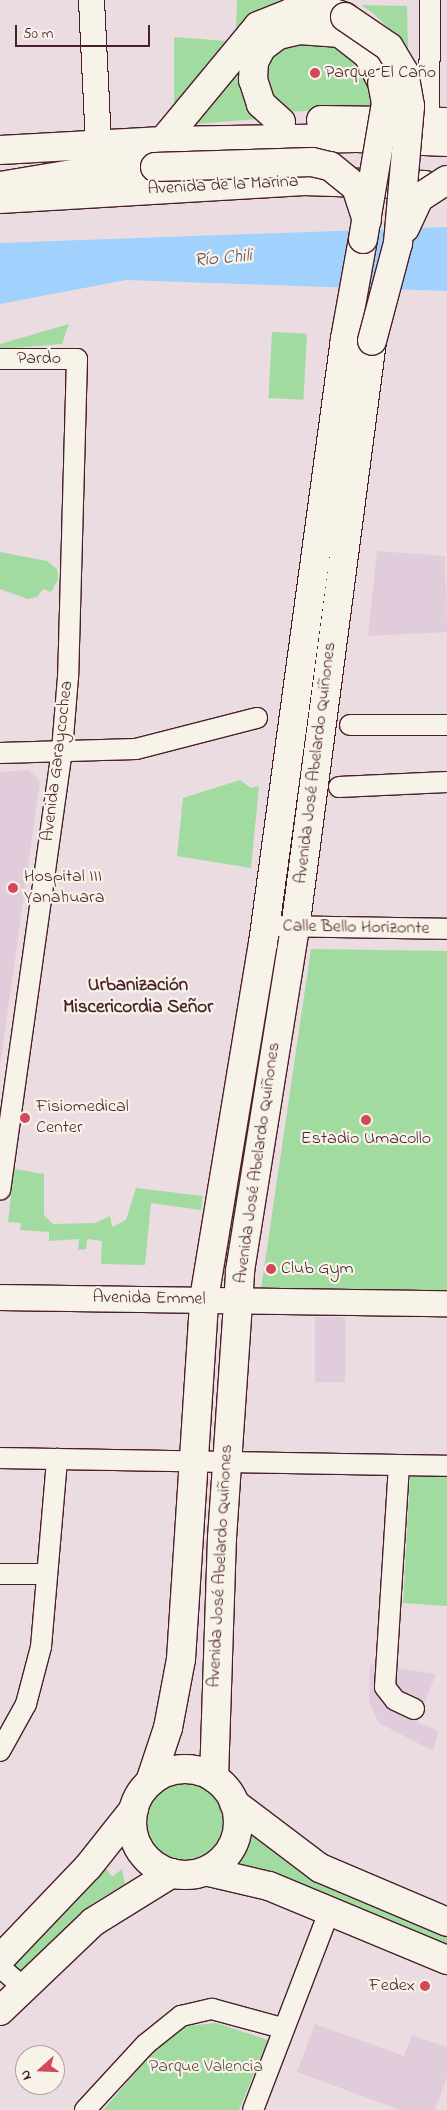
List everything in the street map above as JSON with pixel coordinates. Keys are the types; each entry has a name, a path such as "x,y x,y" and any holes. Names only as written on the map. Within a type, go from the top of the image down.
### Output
{"main road":[{"name":"Avenida José Abelardo Quiñones","path":"171,140 220,70 258,26 292,12 328,11 345,17 389,47 404,72 410,106 398,243 372,341 295,929 238,1300 226,1464 214,1778"},
{"name":"Avenida José Abelardo Quiñones","path":"150,1782 168,1728 180,1659 204,1299 266,926 345,339 386,103 368,55 340,33 299,30 270,40 254,62 256,95 288,131"},
{"path":"288,131 438,121"},
{"path":"0,150 171,140 220,127 447,142"},
{"path":"288,131 322,149 327,161 322,172 304,181"},
{"path":"0,186 107,168 312,162 330,166 356,187 365,229"},
{"path":"398,243 418,198 447,180"},
{"name":"Avenida de la Marina","path":"0,199 304,181 447,186"},
{"path":"0,1959 88,1867 134,1809 150,1782 186,1769 214,1778 234,1803 320,1868 447,1920"},
{"path":"205,1871 219,1863 236,1835 234,1803"},
{"path":"134,1809 140,1849 159,1868 172,1873 205,1871 269,1886 447,1960"},
{"path":"0,2011 93,1922 172,1873"}],"street":[{"path":"91,0 98,144"},
{"path":"430,0 438,121"},
{"name":"Pardo","path":"0,359 77,359"},
{"name":"Avenida Garaycochea","path":"0,1190 62,750 68,677 77,359"},
{"path":"0,753 136,749 257,718"},
{"path":"350,725 447,725"},
{"path":"339,787 447,782"},
{"name":"Calle Bello Horizonte","path":"266,926 295,929 447,929"},
{"name":"Avenida Emmel","path":"0,1297 447,1304"},
{"path":"0,1458 57,1458 194,1464 399,1464 447,1466"},
{"path":"0,1751 23,1712 35,1674 57,1458"},
{"path":"399,1464 385,1686 395,1700 414,1709"},
{"path":"0,1574 46,1574"},
{"path":"253,2110 282,2028 329,1912"},
{"path":"0,1967 23,1987"},
{"path":"85,2110 146,2044 181,2016 212,2009 282,2028"}],"shaded area":[{"path":"377,551 445,556 447,632 368,636"},
{"name":"Hospital III Yanahuara","path":"29,770 40,781 0,1066 0,772"},
{"path":"315,1317 345,1317 345,1382 315,1382"},
{"path":"370,1664 436,1674 417,1722 438,1731 433,1751 379,1723 369,1702"},
{"path":"315,2024 404,2056 412,2035 447,2047 447,2077 435,2110 400,2110 297,2072"}],"green space":[{"path":"237,0 289,0 254,14 236,32"},
{"path":"361,5 407,6 408,48 375,15"},
{"path":"174,37 227,41 174,113"},
{"name":"Parque El Caño","path":"316,37 359,57 376,108 285,112 271,106 260,67 273,49"},
{"path":"243,52 258,119 194,124"},
{"path":"69,324 62,344 0,349 0,344"},
{"path":"272,332 307,334 303,400 269,398"},
{"path":"0,552 47,561 57,569 58,580 51,592 43,589 37,597 28,599 0,589"},
{"path":"240,780 251,788 259,786 251,868 177,856 183,798"},
{"name":"Estadio Umacollo","path":"311,949 447,951 447,1292 261,1289"},
{"path":"14,1169 44,1174 44,1215 53,1224 95,1223 110,1216 112,1227 126,1220 136,1188 203,1196 201,1210 151,1203 145,1265 101,1264 102,1241 87,1239 86,1249 78,1250 79,1239 49,1241 49,1232 20,1230 21,1223 8,1222"},
{"path":"410,1476 447,1477 447,1606 403,1603"},
{"path":"177,1781 193,1781 207,1788 218,1799 225,1813 225,1829 222,1836 207,1854 193,1861 177,1861 163,1854 152,1843 145,1829 145,1813 152,1799 163,1788"},
{"path":"252,1829 296,1868 447,1934 447,1947 233,1864"},
{"path":"104,1866 112,1877 122,1869 125,1884 93,1903 20,1973 10,1964"},
{"name":"Parque Valencia","path":"216,2023 268,2040 239,2110 103,2110 157,2048 186,2026"}],"water":[{"name":"Río Chili","path":"447,227 447,291 126,280 0,304 0,243"}],"place":[{"name":"Parque El Caño","path":"315,73"},
{"name":"Hospital III Yanahuara","path":"13,888"},
{"name":"Fisiomedical Center","path":"25,1118"},
{"name":"Estadio Umacollo","path":"366,1120"},
{"name":"Club Gym","path":"271,1269"},
{"name":"Fedex","path":"425,1986"}],"district":[{"name":"Urbanización Miscericordia Señor","path":"138,997"}]}
